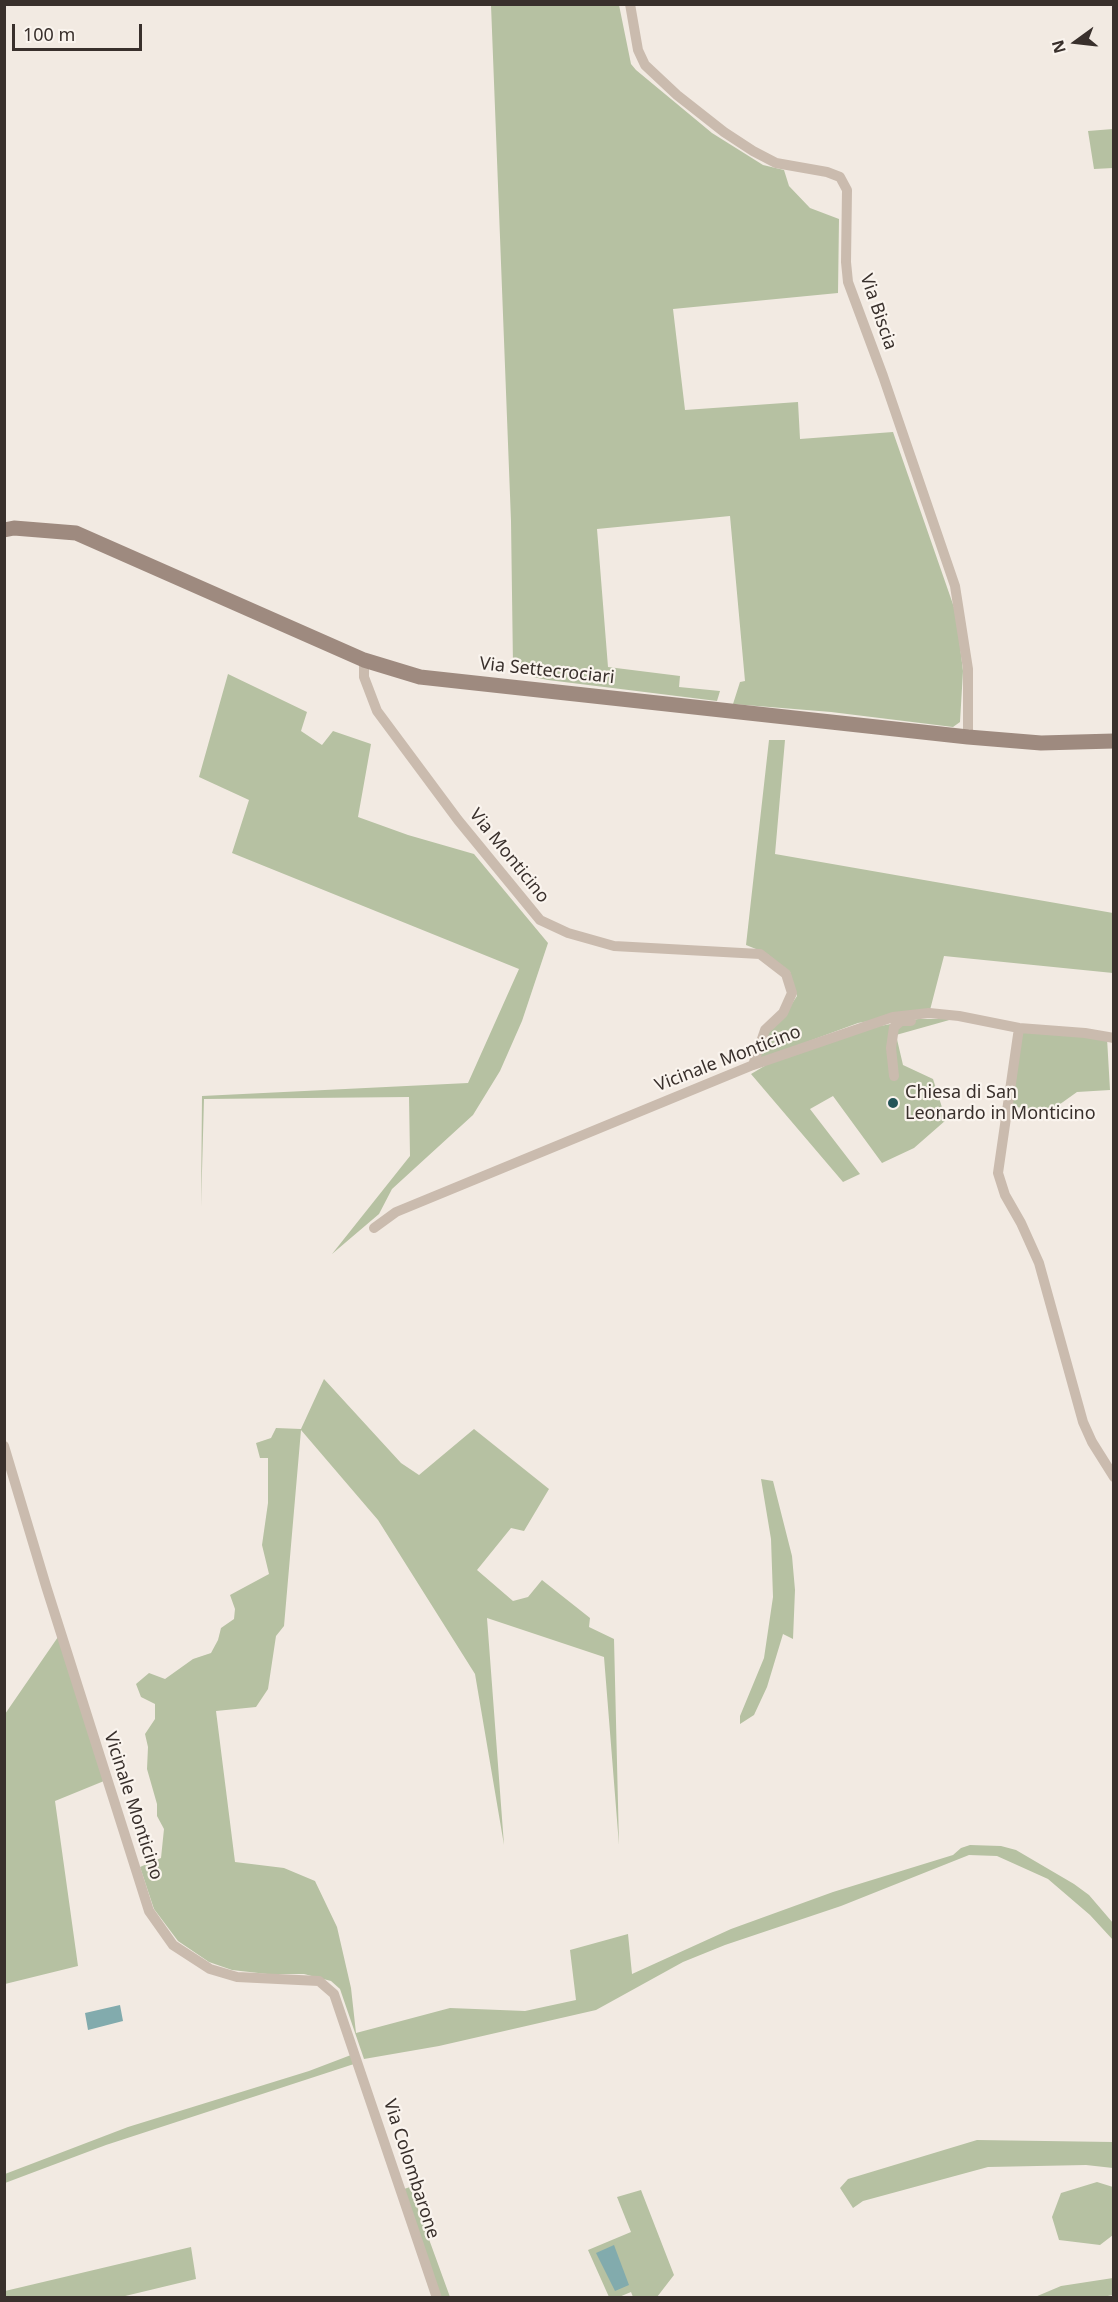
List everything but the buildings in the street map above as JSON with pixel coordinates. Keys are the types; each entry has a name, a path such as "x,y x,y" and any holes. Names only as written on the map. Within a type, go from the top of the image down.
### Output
{"main road":[{"name":"Via Settecrociari","path":"4,530 14,528 75,533 364,660 420,677 968,737 1041,743 1113,741"}],"street":[{"name":"Via Biscia","path":"630,4 638,50 645,65 677,94 724,132 753,151 777,163 827,172 840,177 847,190 848,282 883,375 955,586 968,669 968,737"},
{"name":"Via Monticino","path":"364,660 364,676 377,711 458,820 540,920 568,933 614,946 760,954 786,975 792,993 783,1013 765,1030 753,1065"},
{"name":"Vicinale Monticino","path":"374,1228 396,1212 753,1065 893,1017 929,1013 959,1016 1019,1028 1084,1033 1113,1038"},
{"path":"894,1076 891,1048 894,1027 901,1021 917,1021 929,1013"},
{"path":"1019,1028 998,1173 1005,1195 1022,1223 1039,1263 1083,1422 1113,1477"},
{"name":"Vicinale Monticino","path":"4,1446 149,1911 173,1945 210,1969 237,1977 319,1981 327,1986 334,1994 355,2052"},
{"name":"Via Colombarone","path":"355,2052 437,2298"}],"green space":[{"path":"491,5 619,5 631,64 636,70 712,133 763,165 784,170 789,186 810,208 839,219 838,293 673,309 685,410 798,402 800,439 893,432 956,613 963,671 960,722 953,727 831,712 733,704 740,682 745,681 730,516 597,529 608,667 680,676 679,687 720,691 717,701 548,680 533,677 513,666 511,521"},
{"path":"1113,129 1113,168 1094,169 1088,131"},
{"path":"228,674 307,712 301,731 322,745 333,731 371,744 358,817 408,835 474,854 548,943 522,1021 500,1071 473,1115 392,1189 379,1214 332,1254 410,1156 409,1097 204,1099 201,1207 202,1096 468,1083 519,969 232,853 249,800 199,777"},
{"path":"769,740 785,740 775,854 1113,913 1113,973 944,956 930,1010 858,1023 758,1060 767,1033 781,1020 797,996 790,972 766,953 746,945"},
{"path":"918,1019 953,1019 896,1035 903,1065 933,1079 946,1120 914,1148 882,1163 833,1096 810,1109 860,1174 843,1182 751,1074 773,1061 880,1026"},
{"path":"1016,1029 1107,1038 1110,1090 1077,1092 1049,1112 1010,1106"},
{"path":"324,1379 401,1463 419,1475 474,1429 549,1489 524,1531 511,1528 477,1570 513,1601 528,1597 542,1580 590,1618 589,1627 614,1639 619,1845 604,1657 487,1618 504,1845 475,1674 378,1520 301,1430 284,1626 276,1636 268,1689 256,1707 216,1711 235,1862 284,1868 315,1881 337,1927 351,1988 356,2033 450,2008 525,2011 576,2000 570,1950 628,1934 632,1974 731,1929 833,1892 953,1855 961,1848 970,1845 1001,1846 1016,1850 1074,1884 1089,1895 1113,1923 1113,1940 1090,1915 1048,1879 997,1856 969,1855 841,1906 725,1945 683,1962 596,2010 439,2046 364,2059 340,1989 331,1981 304,1974 267,1974 232,1970 209,1962 178,1941 154,1909 140,1867 161,1858 164,1829 157,1816 157,1804 147,1769 148,1747 145,1734 155,1719 155,1704 141,1697 136,1684 149,1673 165,1679 193,1659 211,1653 221,1628 234,1619 235,1609 230,1595 269,1574 262,1545 268,1503 268,1458 260,1458 256,1443 271,1438 276,1428 301,1429"},
{"path":"761,1479 773,1481 792,1556 795,1590 793,1639 783,1634 767,1687 754,1715 740,1724 740,1716 764,1658 773,1597 771,1539"},
{"path":"58,1637 104,1781 55,1801 78,1966 5,1984 5,1714"},
{"path":"351,2055 354,2064 106,2145 5,2183 5,2174 128,2127 309,2071"},
{"path":"977,2140 1113,2142 1113,2168 1086,2165 988,2167 863,2201 853,2208 840,2188 848,2179"},
{"path":"1097,2182 1113,2187 1113,2235 1100,2245 1059,2240 1052,2217 1061,2193"},
{"path":"410,2187 450,2297 440,2297 404,2189"},
{"path":"641,2190 674,2275 657,2297 633,2297 631,2292 619,2297 609,2297 588,2250 631,2232 617,2197"},
{"path":"191,2247 196,2279 121,2297 5,2297 5,2291"},
{"path":"1113,2278 1113,2295 1097,2298 1035,2297 1061,2286"}],"water":[{"path":"120,2005 123,2021 88,2030 85,2013"},
{"path":"614,2245 629,2285 615,2291 596,2253"}],"place":[{"name":"Chiesa di San Leonardo in Monticino","path":"893,1103"}]}
